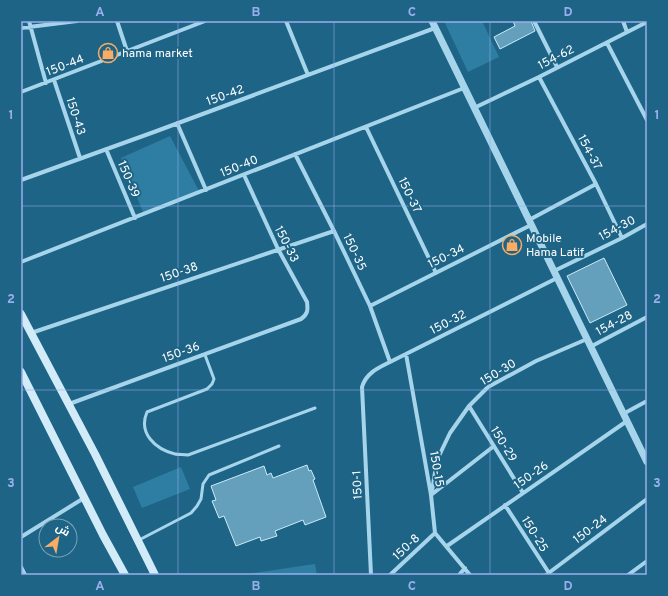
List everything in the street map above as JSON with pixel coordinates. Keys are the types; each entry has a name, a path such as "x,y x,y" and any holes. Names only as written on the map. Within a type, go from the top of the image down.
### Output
{"main road":[{"path":"21,314 95,454 155,575"},
{"path":"21,372 125,575"}],"street":[{"path":"29,21 46,83"},
{"path":"21,28 77,21"},
{"path":"117,21 127,51"},
{"name":"150-44","path":"21,92 198,22 205,21"},
{"path":"286,21 308,75"},
{"path":"534,21 557,67"},
{"path":"623,21 627,32"},
{"name":"154-62","path":"474,108 647,22"},
{"path":"433,24 647,462"},
{"name":"150-42","path":"21,180 308,75 433,24"},
{"path":"606,43 647,120"},
{"name":"154-37","path":"539,77 596,184 622,238"},
{"name":"150-43","path":"54,80 80,158"},
{"name":"150-40","path":"21,262 464,88"},
{"path":"177,123 206,190"},
{"name":"150-37","path":"366,127 436,272"},
{"name":"150-39","path":"106,149 135,218"},
{"name":"150-35","path":"295,154 370,306 390,362"},
{"name":"150-33","path":"244,175 278,249 307,302 307,313 301,319"},
{"name":"150-34","path":"370,306 530,223 596,184"},
{"name":"154-30","path":"555,274 647,224"},
{"name":"150-38","path":"31,334 334,231"},
{"name":"150-32","path":"362,394 362,387 366,377 370,373 555,274"},
{"name":"154-28","path":"590,347 647,317"},
{"name":"150-36","path":"68,404 301,319"},
{"name":"150-30","path":"431,495 437,460 450,433 468,406 488,387 536,361 587,338"},
{"name":"150-15","path":"406,354 431,495 435,533"},
{"name":"150-1","path":"362,394 371,575"},
{"path":"623,414 647,400"},
{"name":"150-29","path":"468,406 523,493"},
{"name":"150-26","path":"446,546 627,421"},
{"path":"431,495 494,446"},
{"path":"21,537 85,498"},
{"name":"150-24","path":"547,574 647,499"},
{"name":"150-25","path":"506,505 547,574"},
{"path":"435,533 470,575"},
{"name":"150-8","path":"390,575 435,533"},
{"path":"628,575 647,561"},
{"path":"21,568 25,575"},
{"path":"459,575 465,568"}],"lane":[{"path":"205,355 214,379 212,384 207,389 147,412 144,420 144,428 148,438 162,448 175,454 188,455 315,408"},
{"path":"137,540 191,514 201,499 203,484 209,475 279,446"}],"shaded area":[{"path":"444,21 482,21 499,57 468,72"},
{"path":"170,136 199,191 143,212 121,158"},
{"path":"181,467 190,489 142,508 133,487"},
{"path":"315,564 317,575 241,575"}],"building":[{"path":"513,21 531,21 535,31 500,49 494,37 515,26"},
{"path":"604,258 627,305 590,323 567,276"},
{"path":"307,465 309,471 311,470 315,479 313,480 326,517 305,525 303,520 275,531 277,536 261,541 260,537 236,546 224,516 219,518 212,501 216,500 211,486 264,466 267,475 271,473 273,478"}],"place":[{"name":"hama market","path":"108,53"},
{"name":"Mobile Hama Latif","path":"512,245"}]}
